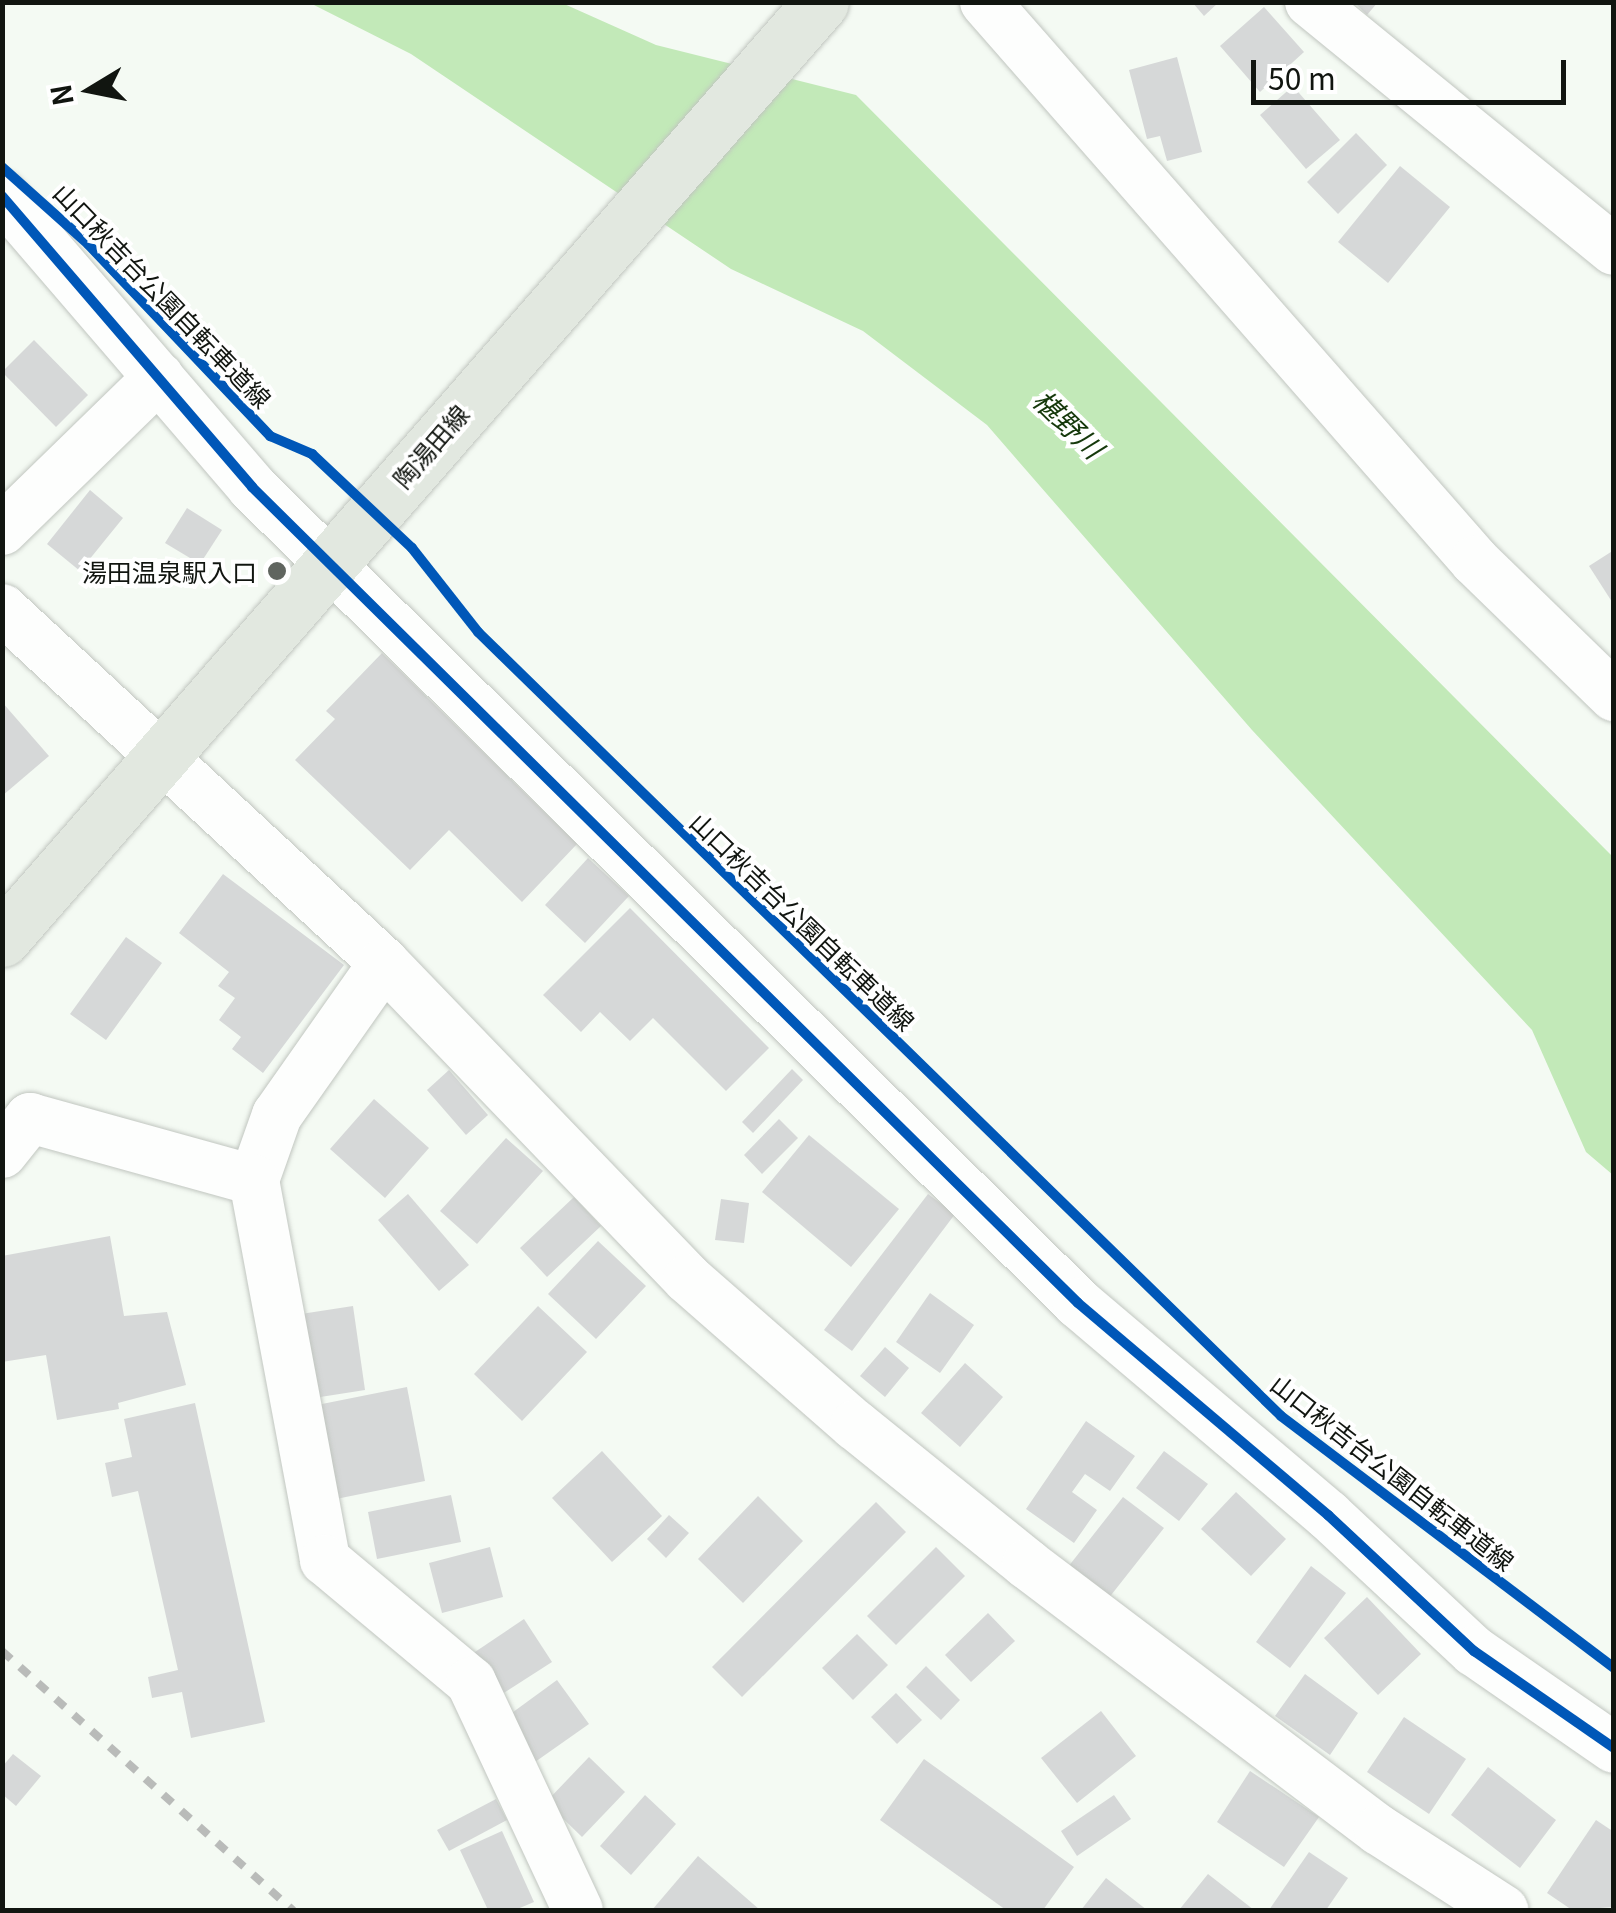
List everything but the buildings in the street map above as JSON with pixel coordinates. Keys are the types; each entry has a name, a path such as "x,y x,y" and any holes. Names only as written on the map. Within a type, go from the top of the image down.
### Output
{"main road":[{"name":"陶湯田線","path":"2,939 821,2"}],"street":[{"path":"985,2 1475,561 1614,696"},
{"path":"1310,2 1614,250"},
{"path":"2,196 252,487 344,544 1078,1303 1328,1515 1474,1651 1614,1748"},
{"path":"2,530 158,377"},
{"path":"2,609 384,963 632,1224 855,1425 1027,1564 1379,1830 1503,1910"},
{"path":"384,963 276,1115 254,1180 325,1560 472,1682 578,1910"},
{"path":"2,1153 30,1118 254,1180"}],"water":[{"name":"椹野川","path":"310,3 562,3 656,45 856,95 1613,857 1613,1175 1586,1152 1532,1030 1252,730 987,425 863,331 731,269 411,54"}],"railway":[{"path":"2,1651 293,1910"}],"cycle path":[{"name":"山口秋吉台公園自転車道線","path":"2,167 88,244 270,436 312,454 412,548 478,632 1281,1416 1614,1668"},
{"path":"2,196 252,487 1078,1303 1328,1515 1474,1651 1614,1748"}],"place":[{"name":"湯田温泉駅入口","path":"277,571"}]}
